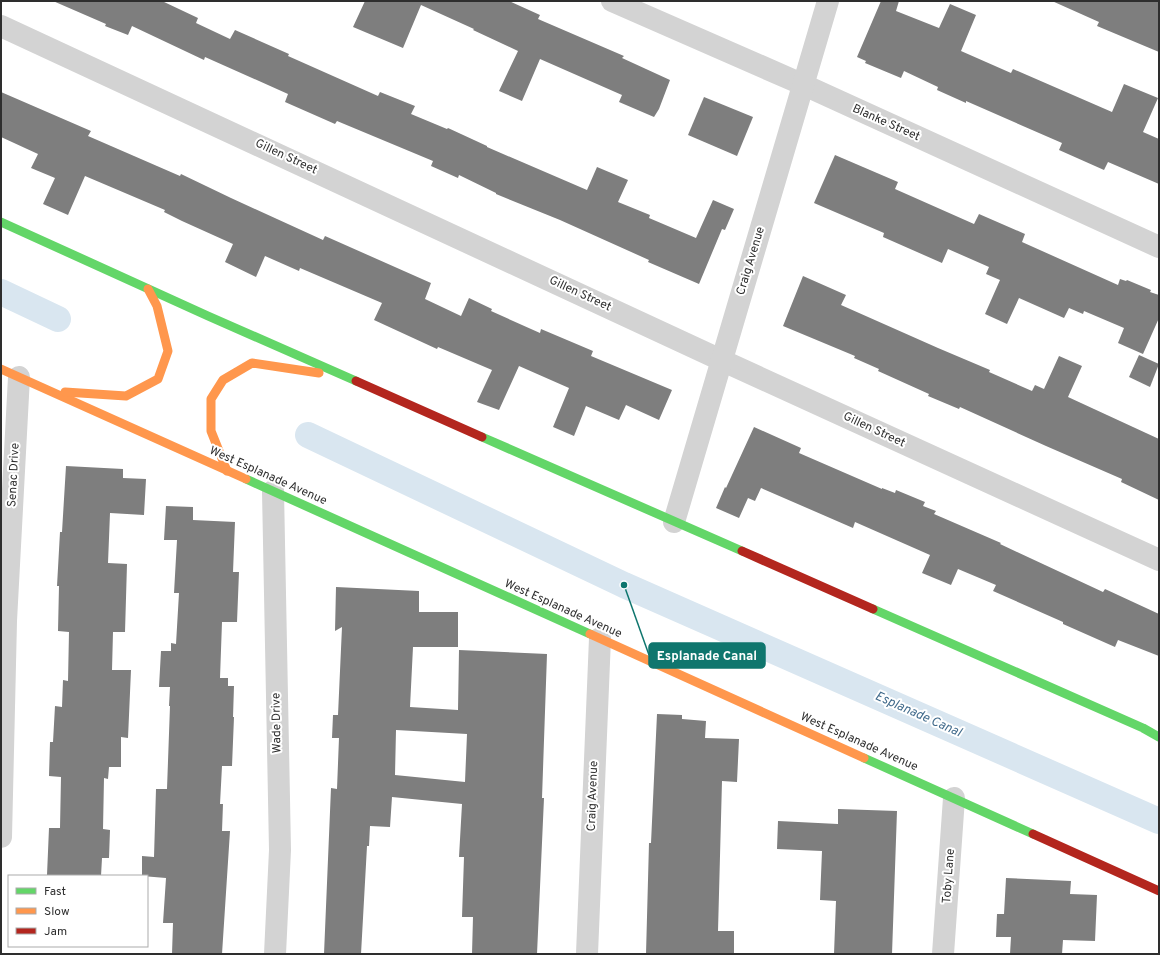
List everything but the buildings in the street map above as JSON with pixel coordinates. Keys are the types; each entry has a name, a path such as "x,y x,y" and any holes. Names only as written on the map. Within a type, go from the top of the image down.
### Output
{"main road":[{"path":"1,222 148,289 1143,728 1159,737"},
{"path":"52,392 126,396 158,379 168,351 157,306 148,289"},
{"path":"227,471 211,431 211,399 223,380 252,363 345,376"},
{"name":"West Esplanade Avenue","path":"10,373 1159,891"}],"street":[{"name":"Blanke Street","path":"612,1 804,85 1159,247"},
{"name":"Craig Avenue","path":"674,522 828,1"},
{"name":"Gillen Street","path":"1,26 722,360 1159,560"},
{"name":"Senac Drive","path":"1,837 10,373"},
{"name":"Wade Drive","path":"273,491 280,850 275,954"},
{"name":"Craig Avenue","path":"587,954 600,638"},
{"name":"Toby Lane","path":"943,954 954,798"}],"waterway":[{"name":"Esplanade Canal","path":"1,292 58,319"},
{"name":"Esplanade Canal","path":"308,435 624,585 1159,821"}],"traffic: fast":[{"path":"1,222 356,381"},
{"path":"482,437 742,551"},
{"path":"246,479 590,634"},
{"path":"873,609 1143,728 1159,737"},
{"path":"864,758 1033,834"}],"traffic: slow":[{"path":"65,392 126,396 158,379 168,351 157,306 148,289"},
{"path":"227,471 211,431 211,399 223,380 252,363 319,373"},
{"path":"1,369 246,479"},
{"path":"590,634 864,758"}],"traffic: jam":[{"path":"356,381 482,437"},
{"path":"742,551 873,609"},
{"path":"1033,834 1159,891"}],"place":[{"name":"Esplanade Canal","path":"624,585"}]}
